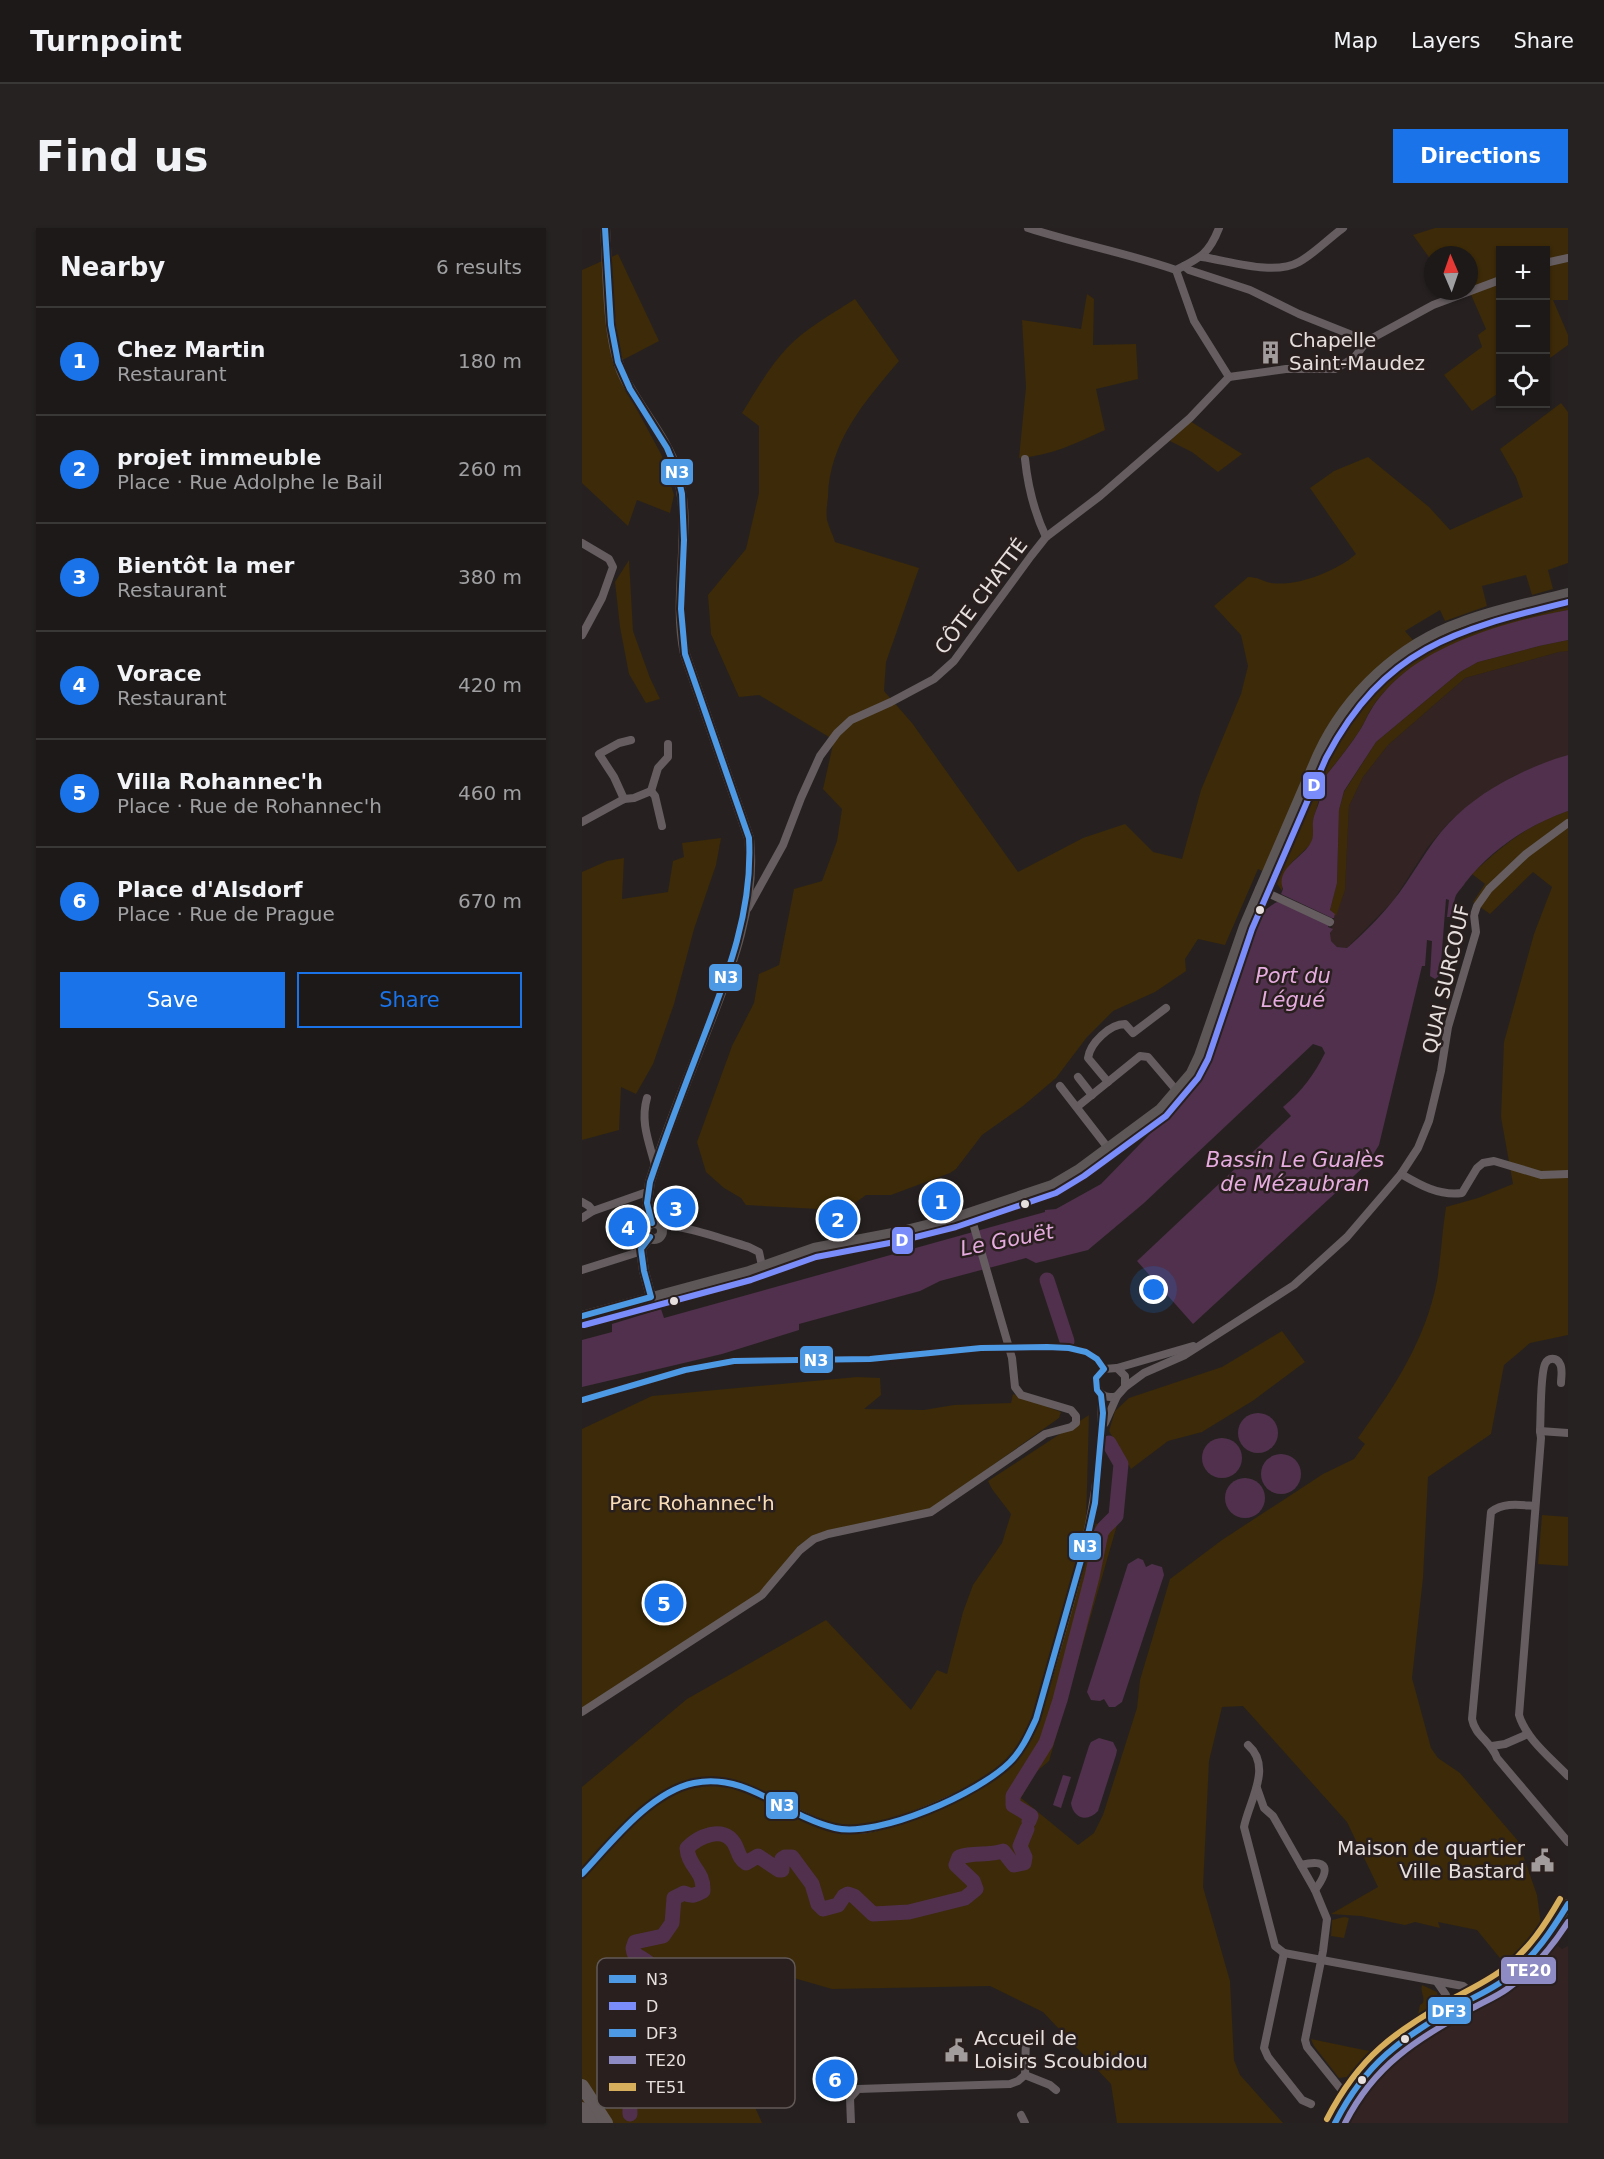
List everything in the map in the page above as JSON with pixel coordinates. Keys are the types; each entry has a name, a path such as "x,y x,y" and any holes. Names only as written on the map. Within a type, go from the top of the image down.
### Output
{"highway":[{"path":"582,2086 606,2123"},
{"path":"582,2109 591,2123"}],"street":[{"path":"606,228 612,329 616,356 623,376 668,451 677,471 683,517 680,613 682,640 749,838 751,857 744,914 732,964 655,1165 647,1192 656,1225"},
{"path":"1028,228 1057,238 1140,257 1176,270 1202,257 1213,243 1219,228"},
{"path":"1202,257 1256,267 1280,268 1297,263 1343,228"},
{"path":"1550,261 1568,258"},
{"path":"1184,266 1250,290 1299,314 1367,341"},
{"path":"1176,270 1194,321 1229,377 1286,369 1335,369 1354,358 1367,341 1433,305 1496,282"},
{"name":"CÔTE CHATTÉ","path":"744,914 775,862 820,756 831,741 851,720 934,679 954,661 1047,537 1100,496 1190,418 1229,377"},
{"path":"1025,459 1028,488 1037,519 1047,537"},
{"path":"582,543 609,559 613,567 591,622 582,635"},
{"path":"582,1316 762,1266 814,1248 929,1225 970,1213 1052,1185 1108,1148 1160,1109 1191,1073 1259,889 1328,733 1356,695 1388,663 1408,648 1461,622 1568,593"},
{"path":"624,799 614,777 599,754 619,743 631,740"},
{"path":"651,791 658,768 668,757 668,744"},
{"path":"583,819 624,799 634,798 651,791"},
{"path":"651,791 655,796 662,826"},
{"name":"QUAI SURCOUF","path":"1125,1387 1144,1373 1185,1355 1294,1285 1347,1238 1401,1174 1418,1148 1431,1112 1442,1071 1448,1027 1476,932 1474,915 1477,906 1489,889 1526,854 1568,823"},
{"path":"1259,889 1330,922"},
{"path":"1108,1082 1088,1058 1096,1040 1119,1024 1125,1024 1133,1033 1166,1008"},
{"path":"1077,1107 1140,1056 1148,1057 1177,1091"},
{"path":"1078,1077 1092,1095"},
{"path":"1060,1086 1108,1148"},
{"path":"647,1098 644,1107 645,1131 655,1165"},
{"path":"1401,1174 1436,1191 1449,1194 1462,1193 1477,1168 1483,1163 1494,1161 1541,1175 1568,1174"},
{"path":"582,1218 593,1211 647,1192"},
{"path":"582,1202 593,1211"},
{"path":"582,1712 762,1595 800,1550 814,1539 931,1512 1045,1434 1071,1427 1076,1423 1077,1416 1071,1410 1021,1395 1015,1387 1012,1358 970,1213"},
{"path":"651,1297 641,1249 650,1237 647,1229 656,1225 677,1226 748,1246 759,1252 762,1266"},
{"path":"582,1270 642,1251"},
{"name":"QUAI SURCOUF","path":"1117,1368 1199,1345"},
{"path":"582,1400 685,1370 734,1361 870,1359 1009,1347 1069,1348 1086,1352 1097,1359 1104,1369"},
{"path":"1561,1383 1561,1365 1553,1358 1548,1360 1543,1379 1541,1438 1519,1715 1528,1734 1568,1776"},
{"path":"1102,1430 1117,1396 1125,1387 1125,1376 1117,1368 1104,1369 1096,1378 1097,1390 1101,1395 1112,1398 1117,1396"},
{"path":"582,1874 653,1803 678,1788 693,1783 727,1783 746,1788 830,1827 856,1830 875,1827 914,1814 961,1794 1000,1772 1014,1758 1036,1719 1087,1539 1095,1503 1102,1430 1101,1395"},
{"path":"1540,1431 1568,1433"},
{"path":"1535,1506 1506,1505 1491,1512 1472,1719 1478,1733 1492,1746 1497,1758 1568,1842"},
{"path":"1492,1746 1505,1744 1528,1734"},
{"path":"1248,1745 1254,1751 1259,1763 1257,1788 1246,1812 1244,1827 1275,1946 1284,1953 1463,1986 1476,1996"},
{"path":"1257,1788 1264,1808 1273,1816 1315,1890 1326,1919 1322,1960 1305,2040 1307,2047 1348,2098"},
{"path":"1301,1865 1316,1862 1323,1865 1325,1876 1315,1890"},
{"path":"1335,2123 1361,2078 1388,2050 1405,2037 1501,1983 1520,1968 1549,1935 1568,1904"},
{"path":"1284,1953 1264,2048 1268,2057 1302,2100 1311,2104"},
{"path":"1437,1982 1446,1995 1451,2010"},
{"path":"851,2123 850,2098 858,2089 1018,2082 1026,2075 1026,2037"},
{"path":"1026,2075 1056,2090"}],"shaded area":[{"path":"1568,651 1568,755 1514,776 1481,797 1450,821 1427,848 1393,901 1347,948 1337,947 1330,937 1334,918 1345,890 1349,806 1363,777 1388,745 1465,678"},
{"path":"1555,1944 1562,1949 1568,1946 1568,2123 1350,2123 1374,2084 1401,2057 1516,1984 1539,1963"}],"green space":[{"path":"1435,228 1568,228 1568,300 1553,300 1568,335 1568,345 1550,358 1550,246 1496,246 1496,395 1472,411 1444,375 1482,347 1478,335 1486,329 1473,300 1478,300 1478,246 1424,246 1424,250 1413,235"},
{"path":"618,254 659,341 613,365 662,456 674,495 670,513 637,500 628,526 582,483 582,270"},
{"path":"1087,294 1094,299 1093,345 1136,344 1138,379 1096,389 1105,430 1052,452 1019,458 1026,387 1022,320 1081,329"},
{"path":"855,299 899,361 862,407 842,440 830,477 827,520 835,542 919,568 886,662 884,691 912,723 1018,872 1083,838 1125,824 1153,852 1182,859 1201,790 1241,694 1248,666 1241,635 1214,606 1248,577 1271,583 1293,583 1328,572 1356,554 1310,488 1334,471 1368,457 1429,507 1450,530 1523,497 1516,477 1500,449 1561,403 1568,412 1568,563 1548,570 1553,589 1532,595 1526,575 1482,586 1487,606 1445,621 1440,610 1405,631 1418,646 1471,623 1568,598 1568,610 1501,626 1456,643 1435,653 1398,678 1376,701 1360,730 1318,785 1321,793 1313,820 1314,833 1311,844 1292,862 1282,877 1282,891 1271,875 1258,869 1225,945 1198,939 1185,959 1186,971 1155,992 1113,1011 1087,1037 1056,1078 1023,1106 982,1135 956,1169 891,1195 866,1195 851,1206 819,1209 746,1205 741,1198 724,1188 706,1172 697,1142 732,1046 754,1003 759,974 779,965 794,889 822,881 837,841 842,809 823,789 834,740 759,695 739,697 711,634 708,595 746,549 759,493 759,426 742,413 780,355 811,328"},
{"path":"1190,421 1242,454 1218,472 1192,452 1170,441"},
{"path":"629,560 633,631 660,699 646,703 629,674 620,627 615,582"},
{"path":"1568,640 1568,651 1465,678 1388,745 1363,777 1349,806 1345,890 1336,916 1330,910 1337,882 1339,810 1344,792 1376,742 1460,672 1478,662"},
{"path":"1568,811 1568,1335 1530,1343 1504,1365 1491,1434 1428,1477 1423,1578 1412,1678 1431,1748 1438,1758 1460,1773 1518,1841 1537,1895 1542,1932 1504,1963 1477,1930 1438,1922 1440,1928 1415,1922 1405,1925 1361,1916 1331,1914 1378,1887 1347,1822 1243,1706 1222,1707 1209,1761 1203,1887 1230,1981 1234,2060 1240,2075 1283,2123 1117,2123 1111,2084 1043,2012 990,1986 832,1989 795,1978 795,1958 597,1958 597,2108 755,2108 762,2123 582,2123 582,1787 687,1699 826,1620 911,1710 937,1670 947,1674 963,1612 973,1585 1002,1543 1011,1514 988,1481 1089,1415 1086,1523 1117,1525 1049,1761 1035,1773 1021,1798 1078,1845 1094,1833 1103,1815 1137,1708 1140,1680 1170,1579 1222,1540 1323,1474 1354,1459 1365,1444 1358,1438 1395,1383 1425,1324 1437,1281 1446,1207 1478,1198 1513,1184 1501,1117 1504,1042 1534,934 1552,887 1533,872 1490,914 1473,902 1485,884 1472,874 1516,837"},
{"path":"721,838 716,865 694,929 674,1004 653,1064 636,1094 621,1087 619,1130 582,1140 582,872 607,861 624,858 622,899 668,892 673,861 684,857 682,843"},
{"path":"1282,1331 1305,1362 1254,1400 1202,1432 1168,1441 1131,1469 1109,1431 1115,1411 1129,1398 1222,1367"},
{"name":"Parc Rohannec'h","path":"857,1377 880,1378 881,1395 864,1409 924,1410 954,1405 1011,1403 1013,1394 1061,1412 1059,1418 931,1509 820,1533 799,1545 758,1594 582,1708 582,1429 652,1396"},
{"path":"1542,1515 1568,1517 1568,1566 1538,1564"},
{"path":"1349,1918 1344,1938 1331,1936 1332,1920"},
{"path":"1422,1985 1437,1992 1439,2002 1434,2009 1417,2020 1420,2005 1423,2003"},
{"path":"1311,2039 1371,2051 1347,2077 1339,2078"}],"water":[{"path":"1568,610 1568,640 1478,662 1460,672 1376,742 1344,791 1339,810 1337,883 1330,910 1335,914 1334,918 1281,894 1286,870 1312,841 1314,818 1320,797 1318,785 1350,744 1380,697 1398,678 1415,665 1456,642 1501,626"},
{"name":"Port du Légué","path":"1568,755 1568,811 1525,831 1487,859 1457,894 1452,917 1447,917 1449,900 1446,899 1440,975 1435,979 1430,976 1432,941 1427,940 1425,966 1422,966 1379,1145 1368,1163 1193,1324 1137,1261 1291,1116 1283,1107 1312,1076 1325,1053 1322,1047 1313,1044 1144,1203 1088,1250 1036,1263 1026,1258 940,1281 920,1291 799,1324 799,1330 722,1354 582,1387 582,1340 612,1332 612,1324 661,1309 664,1318 1045,1212 1045,1210 1056,1209 1101,1184 1177,1106 1193,1087 1205,1067 1254,918 1278,902 1329,924 1328,927 1333,929 1330,933 1331,941 1337,947 1347,948 1392,902 1433,842 1461,811 1520,773"},
{"path":"1258,1413 1266,1414 1272,1419 1277,1425 1277,1441 1272,1447 1266,1452 1258,1453 1250,1452 1244,1447 1239,1441 1238,1433 1239,1425 1244,1419 1250,1414"},
{"path":"1222,1438 1230,1439 1236,1444 1241,1450 1241,1466 1236,1472 1230,1477 1222,1478 1214,1477 1208,1472 1203,1466 1202,1458 1203,1450 1208,1444 1214,1439"},
{"path":"1281,1454 1289,1455 1295,1460 1300,1466 1300,1482 1295,1488 1289,1493 1281,1494 1273,1493 1267,1488 1262,1482 1261,1474 1262,1466 1267,1460 1273,1455"},
{"path":"1245,1478 1253,1479 1259,1484 1264,1490 1264,1506 1259,1512 1253,1517 1245,1518 1237,1517 1231,1512 1226,1506 1225,1498 1226,1490 1231,1484 1237,1479"},
{"path":"1138,1558 1143,1560 1146,1567 1152,1564 1162,1567 1164,1575 1122,1702 1115,1707 1109,1707 1104,1699 1091,1700 1087,1692 1128,1564"},
{"path":"1099,1738 1113,1742 1117,1750 1098,1811 1085,1818 1075,1812 1071,1803 1089,1746 1091,1742"},
{"path":"1063,1775 1071,1777 1061,1808 1053,1805"}],"waterway":[{"path":"1047,1280 1067,1341"},
{"path":"1105,1527 1116,1516 1121,1464 1109,1443"},
{"path":"1029,1821 1031,1816 1013,1805 1013,1796 1046,1743 1060,1700 1104,1528"},
{"path":"641,1958 634,1953 635,1942 663,1936 672,1923 674,1898 684,1893 694,1895 703,1891 701,1878 690,1860 687,1848 704,1837 717,1834 729,1838 746,1863 758,1856 782,1870 782,1859 792,1857 812,1884 818,1904 823,1909 838,1905 848,1894 854,1896 873,1914 909,1912 965,1898 976,1889 973,1881 956,1865 959,1857 1003,1851 1014,1865 1024,1863 1025,1857 1020,1846 1027,1829"},
{"path":"630,2108 630,2114"}],"transit line":[{"name":"N3","path":"605,228 611,325 618,362 630,389 667,448 677,472 682,494 684,540 681,609 685,654 749,838 747,891 737,941 721,991 650,1182 647,1203 652,1223"},
{"name":"D","path":"584,1325 751,1280 816,1257 900,1241 956,1227 1056,1193 1084,1176 1166,1116 1198,1078 1208,1059 1252,929 1326,758 1349,721 1373,691 1399,667 1427,649 1457,634 1568,602"},
{"name":"N3","path":"582,1316 651,1297 641,1249 650,1237"},
{"name":"N3","path":"582,1400 685,1370 734,1361 870,1359 981,1348 1047,1347 1069,1348 1086,1352 1097,1359 1104,1369 1096,1378 1103,1413 1095,1503 1087,1539 1036,1719 1022,1747 1010,1762 976,1787 953,1799 902,1820 854,1829 835,1828 817,1822 766,1797 732,1784 714,1781 694,1783 678,1788 662,1797 632,1820 582,1874"},
{"name":"TE51","path":"1327,2119 1352,2078 1380,2048 1413,2023 1506,1967 1536,1936 1560,1899"},
{"name":"DF3","path":"1335,2123 1359,2084 1387,2054 1420,2029 1492,1988 1520,1968 1549,1933 1568,1904"},
{"name":"TE20","path":"1345,2123 1357,2102 1383,2069 1432,2032 1498,1995 1516,1982 1541,1958 1568,1922"}],"place":[{"name":"Chapelle Saint-Maudez","path":"1271,352"},
{"name":"Chez Martin","path":"941,1201"},
{"name":"Bientôt la mer","path":"676,1208"},
{"name":"projet immeuble","path":"838,1219"},
{"name":"Vorace","path":"628,1227"},
{"name":"Villa Rohannec'h","path":"664,1603"},
{"name":"Maison de quartier Ville Bastard","path":"1543,1860"},
{"name":"Accueil de Loisirs Scoubidou","path":"956,2050"},
{"name":"Place d'Alsdorf","path":"835,2079"}],"water label":[{"name":"Bassin Le Gualès de Mézaubran","path":"1295,1172"},
{"name":"Le Gouët","path":"1007,1240"}]}
